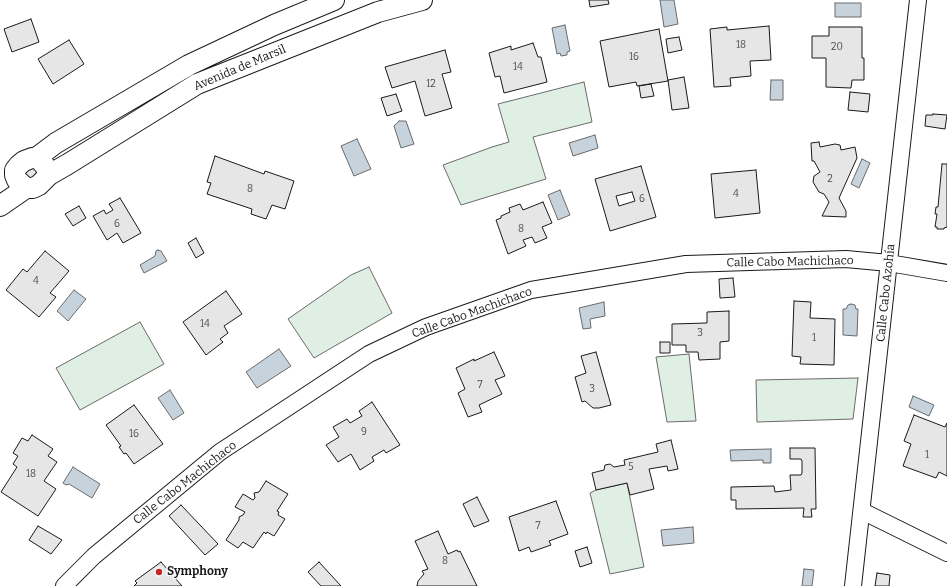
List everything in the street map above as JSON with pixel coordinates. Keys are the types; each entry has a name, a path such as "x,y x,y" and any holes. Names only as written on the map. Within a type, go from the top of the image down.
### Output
{"street":[{"name":"Avenida de Marsil","path":"7,174 24,161 36,158 56,143 189,65 267,28 334,0"},
{"name":"Avenida de Marsil","path":"26,188 33,188 39,185 49,174 68,164 197,84 378,12 422,0"},
{"name":"Calle Cabo Azohía","path":"853,586 918,0"},
{"path":"36,158 45,166 49,174"},
{"path":"0,206 26,188 17,180 15,175 7,174"},
{"name":"Calle Cabo Machichaco","path":"64,586 94,556 220,452 369,354 426,327 531,290 686,264 846,259 889,263 947,274"},
{"path":"862,511 947,553"}],"green space":[{"path":"584,82 592,122 533,137 546,179 461,205 443,165 509,142 498,104"},
{"path":"369,267 392,313 314,358 288,319 351,275"},
{"path":"140,322 164,364 80,410 56,368"},
{"path":"689,354 696,421 667,422 656,357"},
{"path":"858,378 853,419 757,422 756,380"},
{"path":"627,483 644,567 610,574 590,493 596,490"}],"shaded area":[{"path":"660,0 674,0 678,24 664,27"},
{"path":"835,3 861,3 861,17 835,17"},
{"path":"565,25 570,51 567,52 567,55 561,56 560,53 557,54 552,28"},
{"path":"771,80 783,80 783,100 770,100"},
{"path":"399,121 406,121 414,144 401,148 394,126"},
{"path":"595,135 598,148 573,156 569,143"},
{"path":"357,139 371,169 354,176 341,146"},
{"path":"862,159 870,163 859,188 851,184"},
{"path":"560,190 570,215 558,220 548,195"},
{"path":"156,251 161,251 167,261 144,273 140,265 155,256"},
{"path":"74,290 86,299 68,321 57,311"},
{"path":"604,302 605,316 590,319 591,328 583,329 579,308"},
{"path":"848,305 855,305 856,309 858,309 857,336 843,335 843,309 846,309"},
{"path":"279,349 291,366 257,388 246,372"},
{"path":"170,390 184,413 173,420 158,398"},
{"path":"913,396 934,405 929,416 909,407"},
{"path":"771,449 771,463 763,463 763,460 731,461 730,450"},
{"path":"73,467 100,484 92,498 69,484 66,485 63,483"},
{"path":"693,527 694,543 663,546 661,530"},
{"path":"804,569 814,570 812,586 802,586"}],"building":[{"path":"589,0 608,0 609,4 590,7"},
{"path":"31,19 39,42 12,52 4,29"},
{"path":"769,26 771,60 750,61 751,76 730,78 731,86 714,87 710,29 727,27 727,30"},
{"path":"829,27 862,27 864,80 852,80 851,88 826,87 826,58 812,58 812,36 829,36"},
{"path":"659,29 668,81 637,86 636,82 609,87 600,41"},
{"path":"679,37 682,50 668,53 666,39"},
{"path":"69,40 84,64 53,84 38,59"},
{"path":"533,43 538,57 541,57 547,82 504,93 500,76 495,77 489,53 511,46 511,50"},
{"path":"445,50 451,72 442,74 452,108 425,116 415,81 392,88 385,67"},
{"path":"684,77 689,108 672,110 668,80"},
{"path":"651,84 654,96 641,98 639,86"},
{"path":"850,92 870,94 868,112 848,110"},
{"path":"396,94 402,111 387,116 381,98"},
{"path":"926,115 947,115 945,129 925,126"},
{"path":"819,142 820,147 835,144 840,145 841,150 855,147 857,158 839,198 846,211 846,217 822,216 829,202 824,194 819,192 813,182 814,176 820,172 814,161 812,161 811,143"},
{"path":"215,156 264,174 265,171 294,181 285,209 272,205 266,219 251,214 252,209 207,194 211,183 207,182"},
{"path":"942,164 947,164 947,227 944,229 937,229 937,227 935,227 937,214 935,214 936,207 938,207"},
{"path":"30,166 36,167 39,172 33,182 24,176"},
{"path":"641,166 656,217 610,231 595,179","holes":["632,192 635,201 619,206 616,196"]},
{"path":"756,170 760,213 715,218 711,174"},
{"path":"120,198 141,233 123,243 117,233 107,240 93,216 104,210 106,214 113,210 109,204"},
{"path":"543,202 552,223 542,227 547,238 535,243 532,237 523,240 526,246 508,254 496,220 510,212 509,208 520,204 523,210"},
{"path":"79,206 86,218 73,226 65,214"},
{"path":"196,238 204,253 196,258 188,243"},
{"path":"45,251 69,271 50,293 56,297 39,317 6,290 23,269 27,272"},
{"path":"733,278 735,297 720,298 719,279"},
{"path":"226,291 242,314 224,326 228,333 220,339 223,342 206,355 183,322"},
{"path":"794,301 811,302 810,318 835,319 834,365 800,364 801,357 792,356"},
{"path":"729,311 729,341 720,342 720,359 699,360 698,352 686,352 686,345 672,345 672,324 707,323 707,312"},
{"path":"660,342 670,342 670,353 660,353"},
{"path":"494,352 505,376 495,380 502,394 479,405 482,412 468,417 458,393 465,389 456,368 474,359 474,361"},
{"path":"596,352 611,405 593,408 585,401 582,402 575,377 586,373 581,356"},
{"path":"372,402 400,445 386,453 384,450 372,457 374,461 360,470 351,454 338,462 326,445 339,437 333,427 347,419 350,423 362,416 359,411"},
{"path":"134,405 163,444 134,464 126,453 124,454 119,447 121,446 106,425"},
{"path":"914,415 945,427 947,423 947,476 939,472 936,478 903,466 911,444 904,441"},
{"path":"32,435 53,449 48,456 57,462 44,481 56,489 38,516 1,492 17,467 13,464 18,456 13,453 22,438 28,441"},
{"path":"671,440 678,469 668,471 667,466 649,469 654,489 630,495 627,483 596,490 592,473 604,470 605,465 610,464 614,467 625,465 624,460 658,452 656,444"},
{"path":"790,448 815,448 816,509 811,509 812,517 803,517 804,508 736,509 736,500 731,500 731,487 774,486 775,492 791,490 790,475 801,475 802,461 801,459 790,459"},
{"path":"266,481 288,494 277,511 279,512 278,515 285,519 274,536 264,532 253,548 243,542 238,548 226,540 239,520 239,517 245,512 235,507 243,494 253,500 255,498 254,493 259,492"},
{"path":"477,497 489,521 474,527 463,504"},
{"path":"556,501 568,534 549,541 551,545 531,552 529,547 519,551 509,517"},
{"path":"181,505 218,544 205,555 169,516"},
{"path":"38,526 62,540 51,554 29,540"},
{"path":"438,531 448,554 457,550 458,552 460,551 477,586 417,586 418,581 424,574 422,571 428,569 415,541"},
{"path":"587,547 592,563 580,567 575,551"},
{"name":"Symphony","path":"161,562 182,586 134,586 137,583 135,581"},
{"path":"319,562 341,586 321,586 308,572"},
{"path":"877,573 890,575 889,586 875,586"}],"place":[{"name":"Symphony","path":"159,572"}]}
